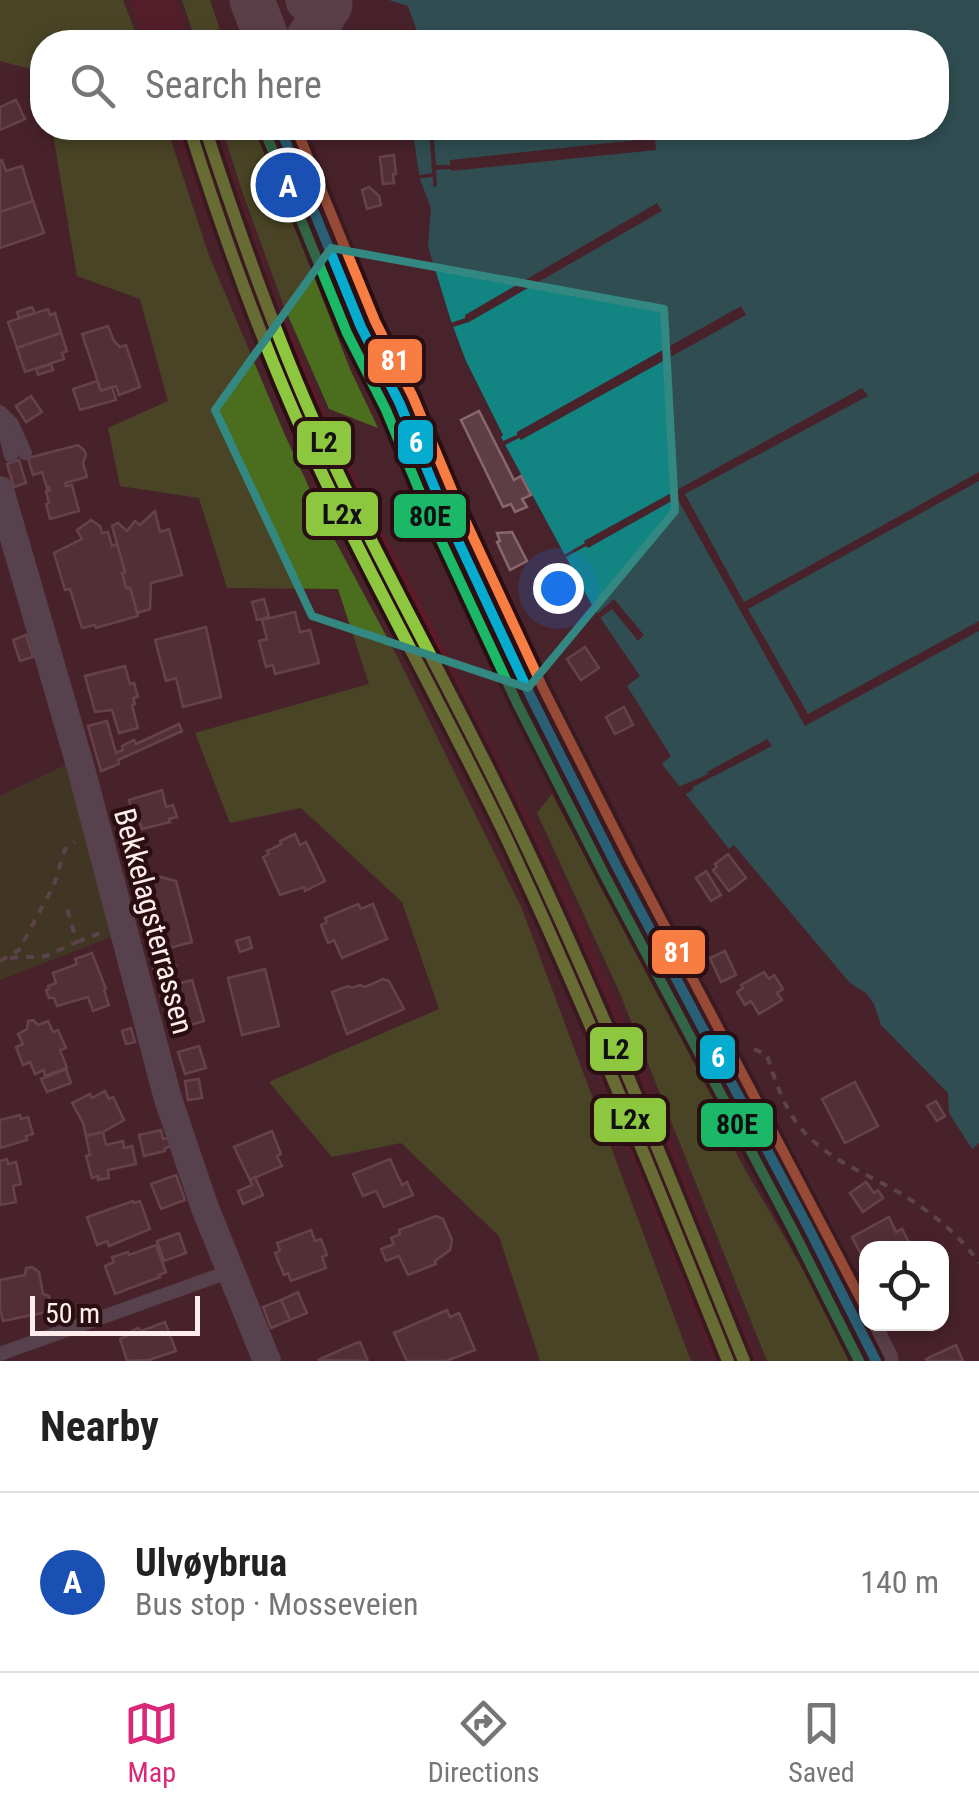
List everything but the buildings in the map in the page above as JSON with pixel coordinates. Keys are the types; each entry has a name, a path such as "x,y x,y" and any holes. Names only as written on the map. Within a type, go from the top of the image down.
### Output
{"highway":[{"path":"230,0 241,30"},
{"path":"252,0 263,30"},
{"path":"312,30 326,2"},
{"path":"285,140 361,328 400,404 453,531 530,697 876,1361"},
{"path":"307,140 376,316 400,404"}],"street":[{"name":"Bekkelagsterrassen","path":"0,490 168,1099 204,1208 267,1361"}],"lane":[{"path":"0,412 18,455"},
{"path":"0,1354 230,1270"}],"path":[{"path":"3,960 19,950 54,885 65,849 97,833"},
{"path":"66,909 77,942"},
{"path":"3,960 46,956 100,933"},
{"path":"766,1056 787,1106 809,1138 837,1160 904,1195 949,1227 979,1262"}],"highlighted area":[{"path":"331,248 664,309 675,511 528,688 312,616 215,410"}],"shaded area":[{"path":"130,0 176,0 186,30 140,30"},
{"path":"177,140 222,140 281,310 325,413 579,915 758,1361 712,1361 542,935 403,650 331,518 244,318"}],"green space":[{"path":"0,0 123,0 134,30 30,30 30,69 0,61"},
{"path":"182,0 210,0 220,30 192,30"},
{"path":"54,140 171,140 208,253 284,433 324,520 396,654 522,909 691,1361 540,1361 499,1236 401,1143 332,1157 269,1082 439,1009 402,902 301,808 230,823 195,733 369,684 338,589 227,588 199,498 120,486 108,428 168,401 140,299 77,276"},
{"path":"226,140 261,140 350,369 378,428 329,409 283,304"},
{"path":"66,765 111,937 0,980 0,796"},
{"path":"552,794 660,999 704,1071 738,1157 856,1361 767,1361 619,991 537,813"}],"water":[{"path":"389,0 979,0 979,1143 972,1149 949,1113 948,1093 881,1025 866,993 850,983 734,845 729,849 662,764 671,756 627,686 640,676 593,607 501,437 466,361 428,246 431,208 420,179 414,140 949,140 949,30 417,30 408,6"}],"pier":[{"path":"430,140 434,140 436,165 450,165 450,160 655,140 656,150 436,170 437,186 433,187 433,177 415,179 432,173"},
{"path":"657,203 662,211 469,322 453,327 451,323"},
{"path":"741,306 746,315 521,440 505,445 503,441 517,432"},
{"path":"862,388 868,396 685,494 744,602 979,472 979,481 748,609 808,714 979,621 979,631 805,726 677,498 588,548 564,555"},
{"path":"614,599 644,635 638,641 612,609 600,618 597,614"},
{"path":"767,739 772,746 682,796 676,788 708,774"}],"transit line":[{"name":"L2x","path":"193,140 241,280 299,424 533,896 728,1361"},
{"name":"L2","path":"209,140 255,275 313,419 547,891 744,1361"},
{"name":"80E","path":"268,140 347,333 386,410 431,519 517,703 859,1361"},
{"name":"6","path":"285,140 361,327 400,404 445,513 531,697 876,1361"},
{"name":"81","path":"301,140 375,321 544,690 859,1296"}],"place":[{"name":"Ulvøybrua","path":"288,185"}]}
